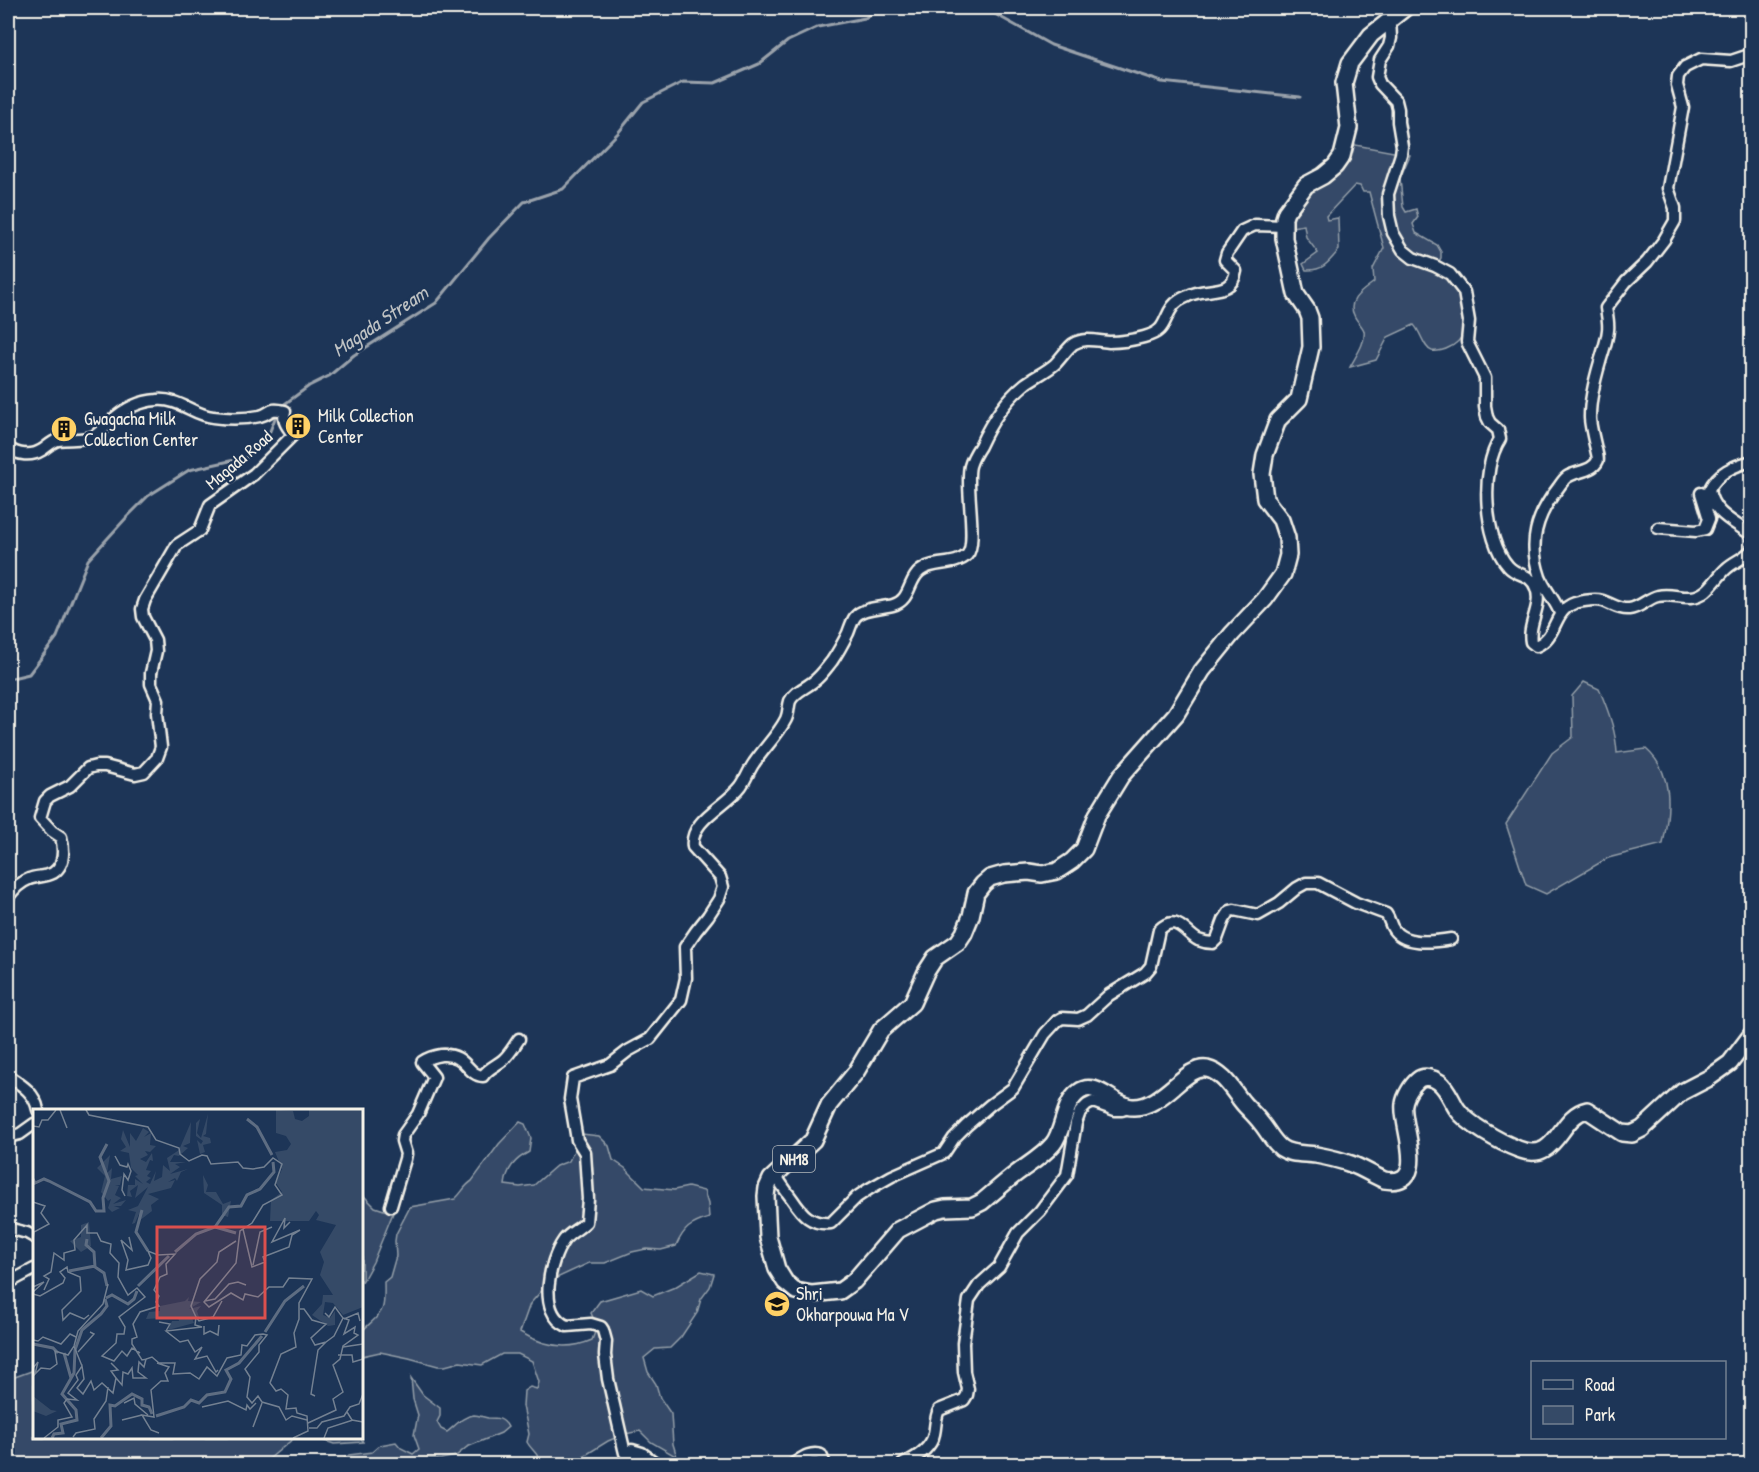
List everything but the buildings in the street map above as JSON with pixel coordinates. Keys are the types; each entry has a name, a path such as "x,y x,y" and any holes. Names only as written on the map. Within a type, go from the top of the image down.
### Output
{"main road":[{"name":"NH18","path":"1130,1107 1123,1106 1094,1089 1079,1092 1063,1119 1056,1139 1036,1159 982,1202 972,1207 936,1210 898,1230 854,1281 840,1291 812,1294 796,1291 785,1282 777,1269 768,1237 767,1188 775,1174 813,1140 829,1105 856,1072 881,1030 912,1003 935,958 958,942 971,916 976,893 990,878 1004,874 1029,872 1042,874 1057,871 1084,849 1097,815 1121,776 1176,714 1202,671 1265,599 1283,574 1288,555 1287,538 1281,520 1265,499 1262,474 1265,455 1278,420 1299,399 1311,347 1310,318 1296,294 1287,256 1284,218 1306,185 1323,176 1335,166 1342,156 1348,128 1344,91 1345,74 1350,63 1371,35 1405,8"},
{"path":"1130,1107 1142,1107 1170,1091 1197,1069 1207,1069 1217,1073 1225,1080 1282,1149 1351,1164 1384,1180 1397,1180 1407,1173 1412,1161 1403,1105 1417,1080 1423,1077 1430,1077 1439,1082 1450,1095 1457,1109 1492,1136 1516,1149 1537,1152 1554,1142 1578,1112 1587,1110 1622,1133 1632,1134 1642,1129 1682,1092 1730,1064 1752,1034"}],"street":[{"path":"1390,18 1389,46 1380,60 1377,77 1380,84 1396,101 1402,146 1388,194 1389,216 1393,233 1403,250 1413,258 1450,274 1464,292 1469,321 1467,342 1485,378 1487,417 1500,435 1487,479 1488,510 1494,538 1508,567 1529,578 1537,591 1531,642 1536,646 1548,639 1560,613 1574,604 1601,601 1620,609 1630,609 1638,607 1649,598 1661,595 1691,597 1700,594 1707,590 1727,567 1752,549"},
{"path":"1560,613 1540,578 1533,549 1535,537 1542,510 1548,499 1565,478 1592,467 1599,457 1591,435 1589,417 1608,331 1606,308 1626,282 1647,262 1675,221 1675,208 1668,189 1683,107 1677,85 1678,76 1685,67 1701,59 1731,61 1752,54"},
{"path":"633,1461 624,1449 608,1379 606,1341 603,1330 591,1324 567,1326 563,1324 551,1304 549,1275 566,1237 586,1222 587,1214 585,1153 577,1140 570,1099 573,1078 610,1065 628,1051 651,1039 668,1018 681,1000 686,978 685,948 719,899 723,887 720,877 693,847 692,840 698,825 740,788 753,764 788,716 790,702 797,692 815,681 832,660 856,616 864,611 899,603 906,597 918,572 959,560 968,554 971,524 968,481 970,464 997,414 1013,396 1025,384 1054,365 1075,343 1094,339 1108,342 1134,340 1161,329 1174,304 1191,294 1230,285 1236,271 1226,260 1227,253 1242,231 1255,225 1284,226"},
{"name":"Magada Road","path":"8,448 21,454 35,454 55,441 92,437 131,406 158,400 179,403 210,417 256,417 271,410 285,411 284,425 293,435 254,474 210,505 200,530 177,545 145,600 142,609 143,617 155,640 156,651 151,684 158,700 157,713 161,747 157,759 144,772 135,774 105,766 88,768 70,786 50,796 43,806 40,818 61,837 63,854 61,863 53,873 30,878 19,885 8,897"},
{"path":"1752,461 1732,467 1721,474 1708,490 1710,499 1717,510 1749,533 1752,538"},
{"path":"1658,528 1696,531 1705,529 1708,519 1701,493"},
{"path":"775,1174 796,1207 807,1218 817,1223 831,1223 869,1188 944,1153 960,1131 1013,1088 1051,1025 1062,1018 1078,1019 1087,1015 1108,995 1145,973 1151,966 1159,930 1166,925 1179,924 1199,941 1213,943 1230,911 1258,915 1306,883 1318,883 1363,906 1386,914 1392,928 1406,939 1432,941 1451,939"},
{"path":"391,1206 406,1154 403,1135 418,1114 434,1077 422,1062 434,1056 453,1055 461,1059 475,1075 483,1076 487,1070 512,1051 519,1039"},
{"path":"8,1076 29,1090 38,1109"},
{"path":"903,1464 914,1459 931,1442 934,1436 934,1422 939,1410 964,1400 967,1395 963,1343 969,1300 979,1285 999,1267 1018,1233 1040,1211 1067,1175 1080,1112 1087,1104 1093,1102 1114,1110 1130,1107"},
{"path":"8,1137 20,1134 33,1125"},
{"path":"8,1228 33,1237"},
{"path":"8,1283 33,1270"},
{"path":"633,1461 629,1454 632,1450 637,1450 657,1464"},
{"path":"793,1464 814,1453 820,1455 825,1464"}],"green space":[{"path":"1350,144 1410,155 1400,178 1403,207 1406,212 1416,209 1418,217 1413,224 1416,233 1437,245 1441,258 1434,268 1456,287 1464,305 1466,322 1462,336 1448,348 1429,350 1414,325 1388,337 1376,360 1350,367 1362,345 1364,336 1363,329 1352,310 1352,305 1357,296 1374,282 1373,269 1384,248 1369,192 1363,192 1360,186 1355,185 1326,216 1327,220 1338,218 1339,250 1329,262 1317,269 1306,270 1303,264 1318,253 1306,237 1304,225 1291,227 1292,211"},
{"path":"1584,682 1599,689 1611,720 1617,753 1646,749 1661,769 1668,793 1663,844 1608,858 1546,894 1526,885 1506,824 1552,753 1573,737 1572,696"},
{"path":"520,1122 525,1124 531,1138 529,1152 512,1166 507,1174 505,1185 520,1187 534,1185 556,1166 569,1161 582,1134 599,1136 609,1146 613,1160 625,1168 644,1187 674,1190 688,1187 704,1191 709,1218 688,1228 676,1246 661,1250 646,1249 632,1252 605,1263 589,1263 550,1281 530,1304 520,1332 546,1344 564,1346 583,1343 592,1340 597,1327 591,1313 600,1301 641,1289 653,1296 675,1287 701,1271 714,1274 710,1287 701,1299 697,1313 681,1337 670,1348 655,1349 644,1358 660,1398 671,1414 673,1444 677,1457 651,1442 640,1431 608,1441 571,1464 539,1464 537,1455 527,1442 529,1434 523,1406 524,1391 530,1387 537,1389 539,1382 532,1361 518,1354 502,1354 482,1365 460,1362 445,1366 380,1352 363,1356 363,1330 382,1310 384,1282 390,1277 396,1256 396,1234 410,1207 455,1199 472,1181 499,1144"},
{"path":"363,1195 375,1207 393,1213 363,1280"},
{"path":"33,1370 33,1439 293,1439 263,1464 8,1464 8,1385 15,1377"},
{"path":"411,1378 423,1395 440,1408 437,1422 441,1429 447,1432 463,1419 474,1415 500,1419 508,1427 501,1433 467,1447 456,1456 441,1459 395,1460 386,1464 343,1463 343,1459 349,1455 372,1452 380,1445 396,1442 401,1448 413,1454 419,1449 414,1435 418,1415 413,1399"},
{"path":"320,1439 362,1439 363,1442 334,1444"}],"waterway":[{"name":"Magada Stream","path":"282,406 309,386 329,376 354,355 436,303 489,238 524,202 563,189 618,133 643,102 683,82 715,83 759,64 788,41 818,27 865,18 882,8"},
{"path":"984,8 1051,45 1162,82 1300,97"},
{"name":"Magada Stream","path":"8,679 29,674 57,637 88,560 148,496 189,470 248,457 270,431 278,411"}],"place":[{"name":"Milk Collection Center","path":"298,426"},
{"name":"Gwagacha Milk Collection Center","path":"64,429"},
{"name":"Shri Okharpouwa Ma V","path":"777,1304"}]}
